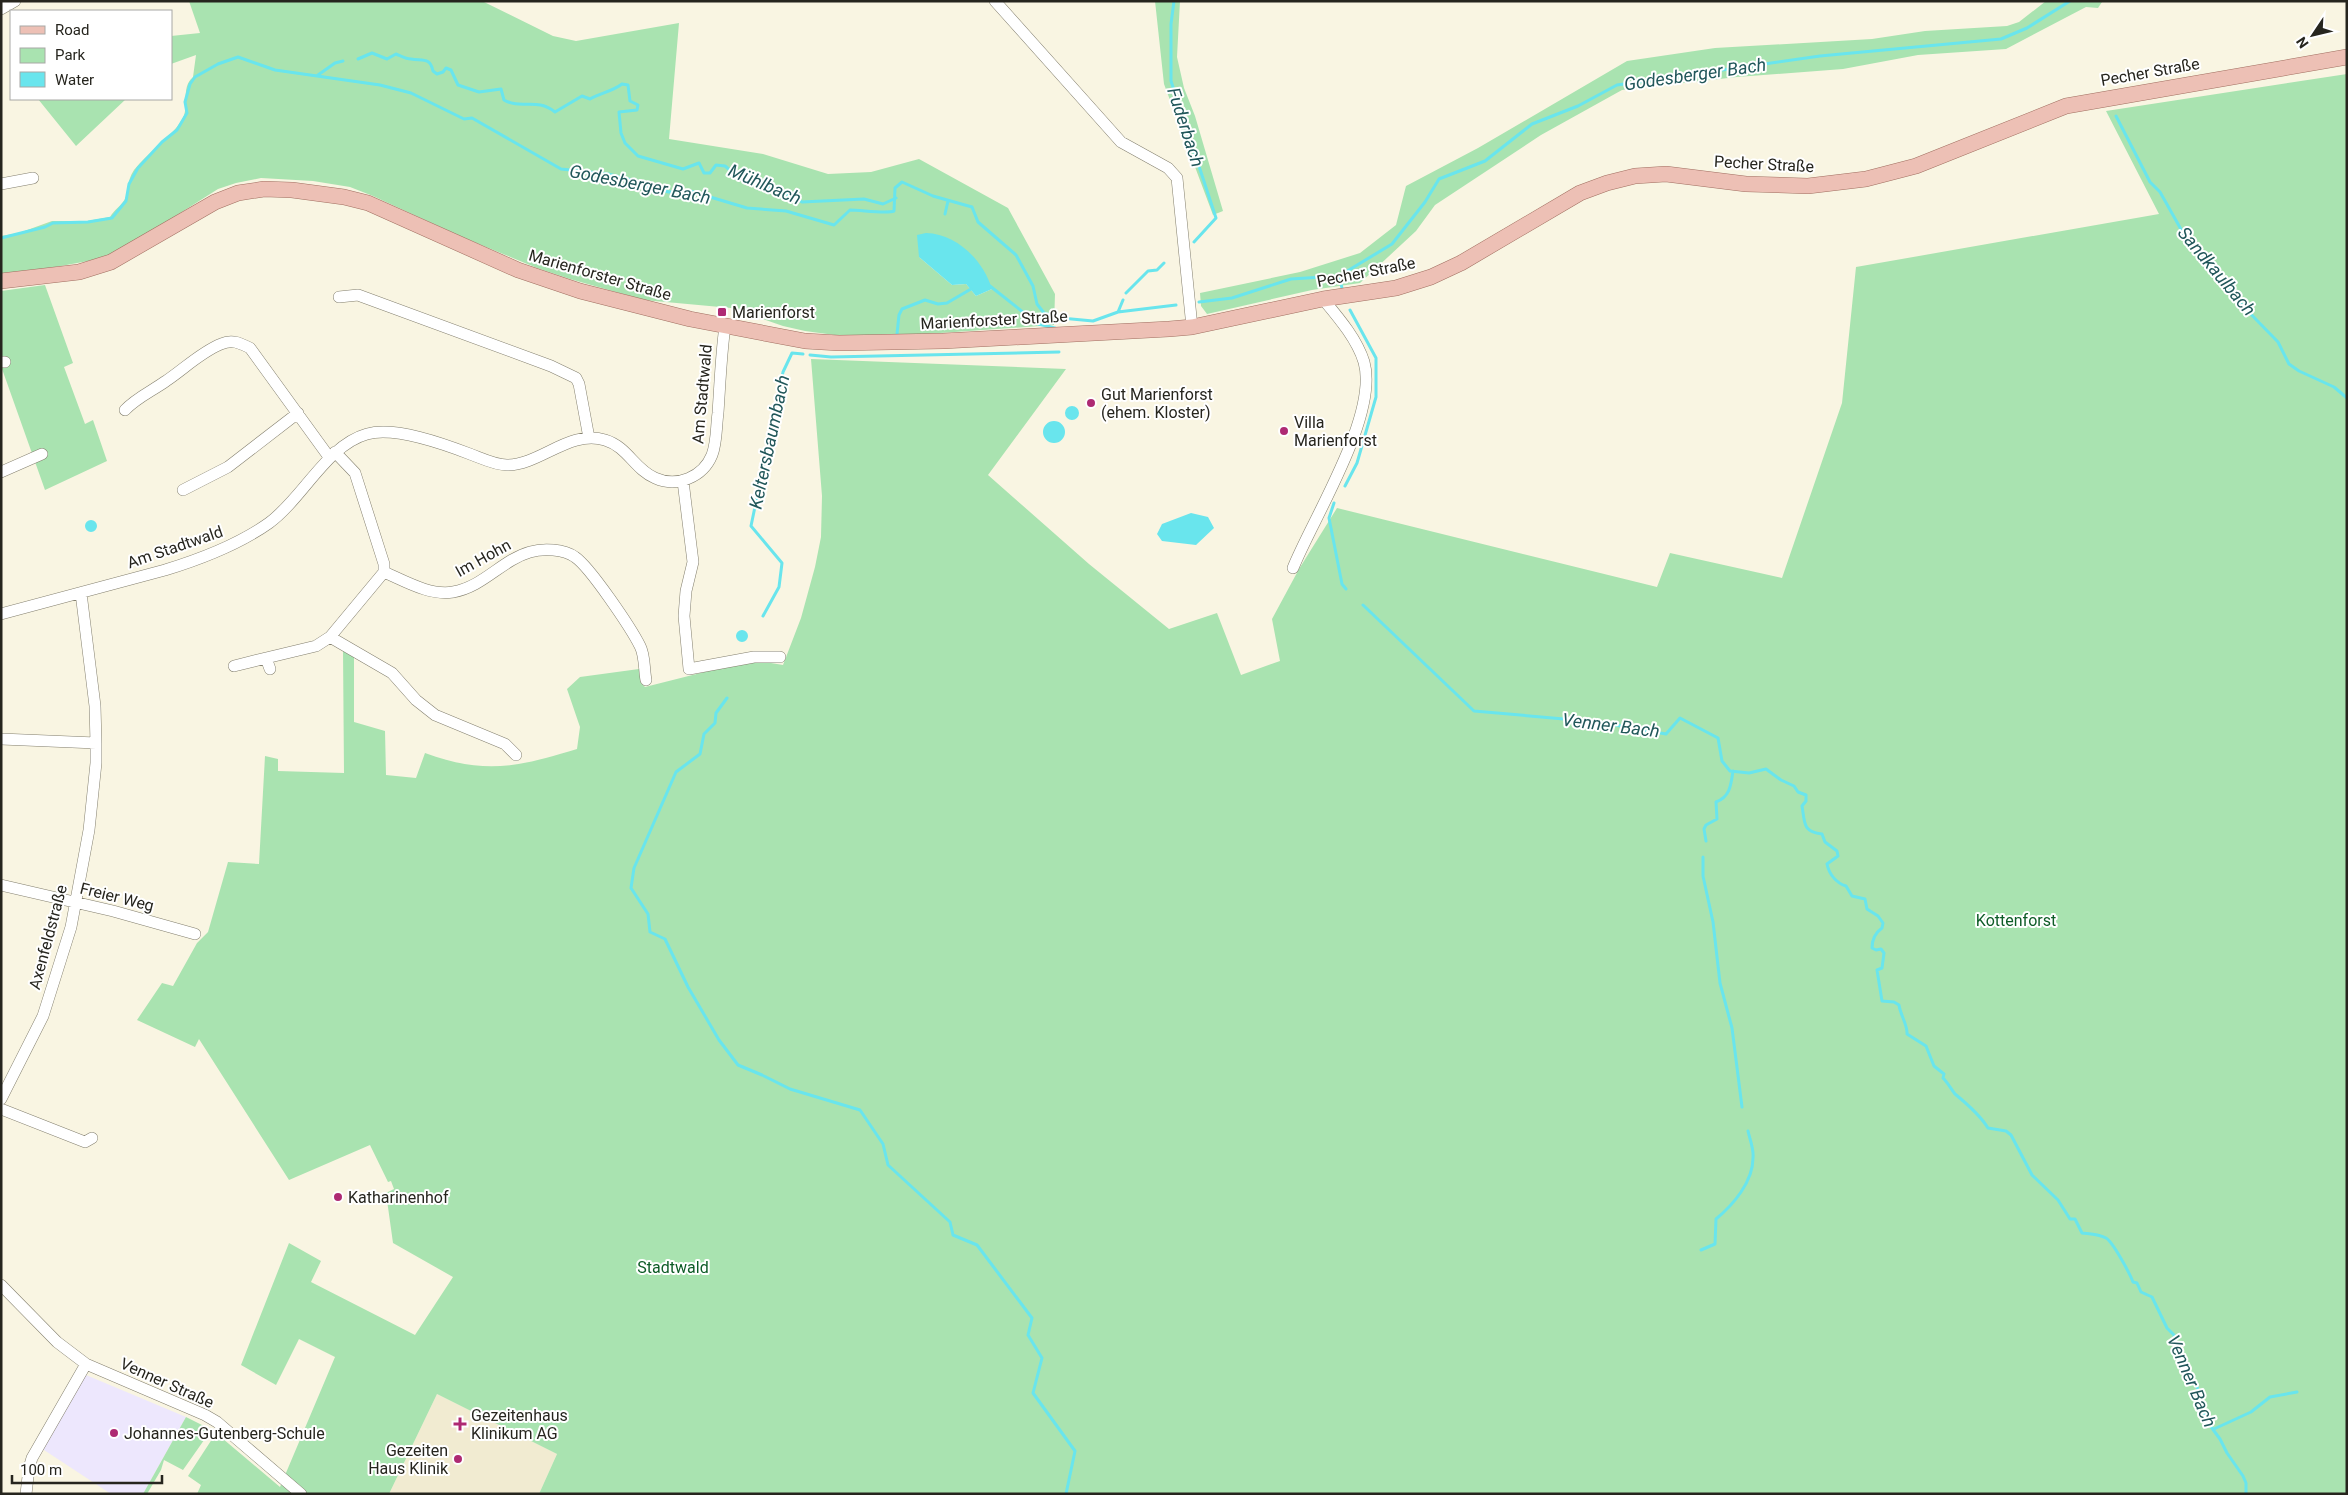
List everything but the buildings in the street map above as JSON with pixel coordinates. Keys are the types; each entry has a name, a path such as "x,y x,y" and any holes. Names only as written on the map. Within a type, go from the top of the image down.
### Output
{"main road":[{"name":"Pecher Straße","path":"1192,327 1323,299 1396,288 1430,277 1468,259 1580,193 1607,183 1635,176 1666,174 1746,184 1808,186 1866,179 1916,166 2066,106 2347,57"},
{"name":"Marienforster Straße","path":"1,281 94,268 119,258 225,197 250,190 292,190 332,195 368,203 518,270 622,303 724,326 805,341 839,343 961,340 1192,327"}],"street":[{"path":"1,10 15,1"},
{"path":"995,1 1121,142 1168,168 1177,178 1192,327"},
{"path":"1,184 33,178"},
{"path":"339,297 358,296 551,366 576,378 579,384 589,438"},
{"path":"1292,568 1340,473 1360,415 1366,386 1364,363 1354,340 1323,299"},
{"name":"Am Stadtwald","path":"1,614 191,562 238,542 269,523 299,496 332,455 360,436 383,432 437,441 506,465 522,463 575,440 602,439 622,448 643,471 656,479 668,482 683,481 702,470 712,454 716,434 724,326"},
{"path":"125,410 130,404 164,383 208,350 230,341 238,342 250,348 332,455 355,473 384,564 384,572 330,638 316,646 268,664 234,666"},
{"path":"183,490 228,467 298,413"},
{"path":"1,472 42,454"},
{"path":"683,481 693,562 686,591 684,616 689,668 754,657 780,657"},
{"name":"Im Hohn","path":"384,572 433,592 452,592 488,578 515,557 533,551 554,550 574,556 596,581 641,648 646,680"},
{"name":"Axenfeldstraße","path":"1,1100 43,1016 71,928 89,830 96,762 95,706 81,593"},
{"path":"330,638 392,673 416,700 435,715 505,744 516,755"},
{"path":"1,739 96,743"},
{"name":"Freier Weg","path":"1,885 113,911 195,934"},
{"path":"1,1108 85,1142 92,1138"},
{"name":"Venner Straße","path":"1,1285 57,1342 86,1364 205,1415 217,1422 301,1494"},
{"path":"26,1494 32,1458 86,1364"}],"shaded area":[{"name":"Johannes-Gutenberg-Schule","path":"86,1375 186,1417 143,1494 111,1494 41,1448"},
{"name":"Gezeitenhaus Klinikum AG","path":"437,1394 557,1454 539,1494 389,1494"}],"green space":[{"path":"189,1 482,1 553,36 576,41 679,23 669,139 763,154 828,174 871,172 919,159 1008,208 1055,294 1054,325 912,335 842,336 805,331 783,326 731,308 644,300 570,279 537,268 462,237 350,187 313,181 261,178 218,189 122,250 99,259 1,275 1,236 19,233 52,221 87,221 110,217 122,204 134,170 177,127 184,115 187,87 193,77 196,55 172,64 172,36 200,33","holes":["919,257 992,289 976,296 966,284 952,285"]},
{"path":"1155,1 1180,1 1177,57 1184,88 1195,116 1223,211 1213,215 1164,84"},
{"path":"2046,1 2115,1 2102,2 2098,8 2086,7 2006,49 1918,55 1843,69 1737,77 1622,90 1541,135 1435,205 1416,231 1360,283 1312,290 1207,314 1201,306 1200,293 1300,272 1360,253 1396,225 1406,186 1478,148 1627,61 1715,48 1872,39 1925,31 2007,26 2019,22"},
{"name":"Kottenforst","path":"2347,74 2347,1494 539,1494 557,1454 437,1394 389,1494 197,1494 201,1485 188,1476 216,1433 280,1487 335,1357 299,1339 276,1385 241,1365 289,1243 321,1261 311,1282 415,1335 453,1277 393,1243 386,1193 394,1189 391,1181 388,1182 370,1145 289,1180 199,1039 195,1047 137,1020 162,983 173,986 197,943 208,932 228,862 259,864 265,756 278,759 278,771 344,773 343,650 354,656 354,722 385,731 386,775 416,778 425,753 466,764 501,766 537,760 577,749 580,727 567,689 580,677 639,669 641,683 645,687 752,660 783,665 801,618 821,537 822,496 811,359 1066,369 988,475 1089,564 1169,629 1217,613 1241,675 1280,661 1272,619 1299,569 1337,508 1657,587 1670,553 1782,578 1842,403 1856,267 2159,214 2106,111"},
{"path":"39,100 125,100 76,146"},
{"path":"45,285 73,363 64,367 85,424 93,420 107,461 45,490 1,366 1,291"},
{"path":"186,1417 208,1428 209,1433 183,1470 164,1460 161,1470 147,1494 143,1494"}],"water":[{"path":"926,233 948,238 967,250 982,268 992,289 976,296 966,284 952,285 919,257 917,235"},
{"path":"1069,406 1075,406 1079,413 1075,420 1069,420 1065,416 1065,410"},
{"path":"1054,421 1062,424 1065,432 1062,440 1054,443 1046,440 1043,432 1046,424"},
{"path":"1191,513 1208,517 1214,528 1196,545 1162,541 1157,534 1162,524"},
{"path":"89,520 93,520 97,526 93,532 89,532 85,528 85,524"},
{"path":"742,630 748,636 742,642 736,636"}],"waterway":[{"name":"Fuderbach","path":"1174,1 1171,24 1171,81 1216,218 1194,242"},
{"name":"Godesberger Bach","path":"1199,302 1232,298 1291,279 1339,276 1392,244 1425,202 1439,179 1485,161 1532,124 1578,106 1617,85 1820,56 2001,39 2027,28 2070,1"},
{"name":"Mühlbach","path":"358,59 372,53 387,59 396,54 407,59 425,60 437,74 443,72 446,68 451,70 458,85 479,92 501,89 504,100 510,103 542,105 555,112 582,96 590,99 622,84 628,85 630,101 638,105 637,110 619,112 621,133 625,143 638,156 683,169 699,163 704,173 710,173 716,165 725,166 737,176 748,174 755,183 787,194 802,202 864,199 883,204 896,198"},
{"name":"Godesberger Bach","path":"1,238 45,227 53,223 88,222 112,218 126,201 129,184 138,168 162,142 177,130 187,113 185,102 190,84 195,77 218,64 238,57 275,70 380,85 411,93 464,119 472,118 561,169 608,174 648,184 647,187 669,192 690,191 747,208 786,211 834,225 850,210 894,211 895,188 902,182 933,196 972,207 978,222 1016,255 1033,286 1037,304 1044,313 1061,318 1093,321 1118,312 1176,305"},
{"name":"Mühlbach","path":"318,75 335,63 343,61"},
{"name":"Sandkaulbach","path":"2116,116 2150,182 2160,192 2187,240 2203,255 2240,303 2278,342 2289,364 2299,371 2334,387 2347,398"},
{"name":"Keltersbaumbach","path":"945,214 948,201"},
{"name":"Fuderbach","path":"1126,293 1148,271 1157,270 1164,263"},
{"name":"Venner Bach","path":"1339,276 1342,288"},
{"name":"Keltersbaumbach","path":"990,286 1038,324 1055,328"},
{"path":"897,334 899,315 902,309 925,300 938,304 947,303 971,289"},
{"name":"Fuderbach","path":"1118,312 1123,300"},
{"name":"Venner Bach","path":"1345,486 1357,463 1376,397 1376,358 1350,310"},
{"name":"Keltersbaumbach","path":"810,355 831,357 1059,352"},
{"name":"Keltersbaumbach","path":"763,616 779,587 782,563 751,526 783,372 792,353 803,354"},
{"name":"Venner Bach","path":"1334,503 1329,518 1342,584 1346,589"},
{"name":"Venner Bach","path":"1363,605 1474,711 1598,722 1666,734 1680,718 1718,738 1722,761 1730,771 1749,773 1766,769 1781,780 1794,786 1798,792 1806,795 1806,801 1802,806 1806,825 1811,831 1822,834 1825,842 1837,851 1838,856 1827,864 1831,875 1839,883 1846,886 1852,896 1865,899 1867,909 1878,916 1883,923 1882,928 1874,937 1872,948 1876,950 1881,949 1884,953 1882,968 1877,970 1882,1001 1894,1002 1899,1005 1907,1034 1926,1046 1934,1066 1944,1074 1943,1078 1955,1094 1977,1114 1988,1128 2006,1131 2011,1135 2032,1175 2058,1200 2070,1219 2075,1219 2082,1233 2095,1234 2106,1238 2113,1245 2133,1282 2137,1283 2141,1292 2152,1297 2167,1328 2174,1335 2174,1340 2190,1375 2196,1383 2206,1420 2243,1476 2246,1483 2246,1494"},
{"name":"Keltersbaumbach","path":"727,698 716,713 715,723 704,734 700,754 676,772 634,868 631,888 648,914 650,932 665,939 688,987 719,1040 738,1065 762,1075"},
{"path":"1706,841 1704,829 1706,825 1717,819 1716,802 1727,794 1733,771"},
{"path":"1703,857 1703,876 1713,922 1720,983 1732,1028 1742,1107"},
{"name":"Keltersbaumbach","path":"764,1076 790,1089 860,1110 883,1144 888,1165 950,1222 953,1235 977,1245 1032,1318 1028,1335 1042,1358 1033,1393 1075,1451 1066,1494"},
{"path":"1701,1250 1715,1244 1716,1219 1735,1200 1750,1176 1753,1155 1748,1131"},
{"path":"2214,1429 2251,1412 2270,1397 2297,1392"}],"place":[{"name":"Marienforst","path":"722,312"},
{"name":"Gut Marienforst (ehem. Kloster)","path":"1091,403"},
{"name":"Villa Marienforst","path":"1284,431"},
{"name":"Katharinenhof","path":"338,1197"},
{"name":"Gezeitenhaus Klinikum AG","path":"460,1424"},
{"name":"Johannes-Gutenberg-Schule","path":"114,1433"},
{"name":"Gezeiten Haus Klinik","path":"458,1459"}],"park label":[{"name":"Stadtwald","path":"673,1267"}]}
